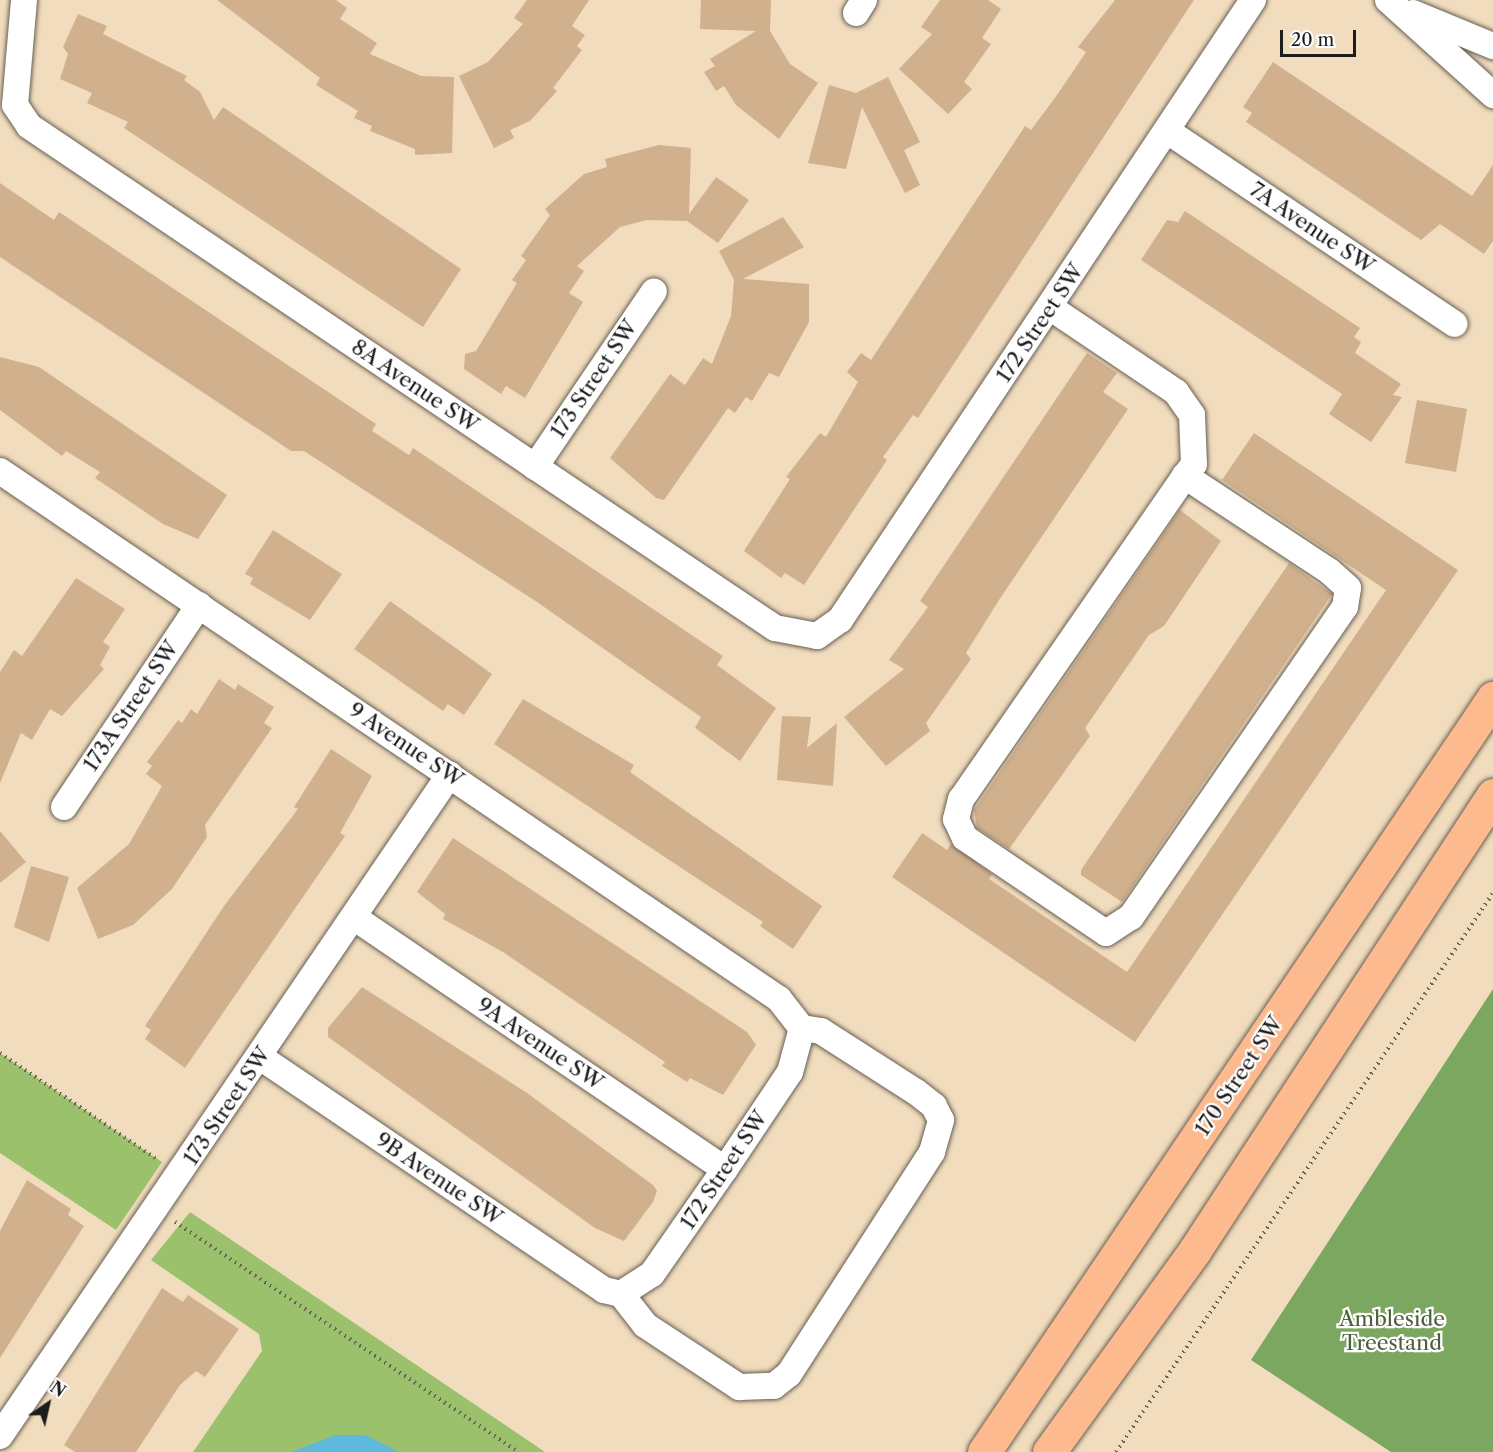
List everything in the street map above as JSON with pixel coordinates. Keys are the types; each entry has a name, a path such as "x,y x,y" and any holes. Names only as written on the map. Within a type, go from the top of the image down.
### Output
{"main road":[{"name":"170 Street SW","path":"984,1452 1493,698"},
{"path":"1049,1452 1195,1250 1493,795"}],"street":[{"name":"8A Avenue SW","path":"24,0 15,89 21,119 775,628 817,636"},
{"name":"172 Street SW","path":"817,636 840,620 1169,132 1252,0"},
{"path":"1394,4 1493,46"},
{"path":"1394,4 1493,95"},
{"name":"7A Avenue SW","path":"1169,132 1455,324"},
{"name":"173 Street SW","path":"535,467 654,291"},
{"path":"1051,308 1176,392 1192,415 1194,464 1185,476 961,799 956,819 965,838 1106,933 1131,917 1345,607 1348,588 1329,571 1185,476"},
{"name":"9 Avenue SW","path":"0,471 779,999 802,1028"},
{"name":"173A Street SW","path":"64,807 199,605"},
{"name":"173 Street SW","path":"0,1436 260,1058 450,774"},
{"name":"9A Avenue SW","path":"355,918 725,1169"},
{"name":"172 Street SW","path":"621,1294 652,1274 725,1169 790,1072 802,1028"},
{"path":"621,1294 645,1325 739,1387 774,1386 789,1374 932,1152 941,1120 934,1106 916,1092 821,1031 802,1028"},
{"name":"9B Avenue SW","path":"260,1058 604,1290 621,1294"}],"path":[{"path":"1116,1452 1493,892"},
{"path":"0,1053 162,1162"},
{"path":"174,1221 519,1452"}],"green space":[{"name":"Ambleside Treestand","path":"1493,989 1493,1452 1391,1452 1251,1360"},
{"path":"0,1053 162,1162 116,1230 0,1153"},
{"path":"190,1212 545,1452 193,1452 262,1351 259,1334 151,1260"}],"water":[{"path":"336,1435 365,1435 399,1452 291,1452"}],"building":[{"path":"217,0 336,0 347,8 340,19 377,43 370,54 421,76 454,77 452,153 415,155 415,149 370,131 372,126 354,118 358,111 316,85 320,78"},
{"path":"527,0 589,0 572,26 585,35 577,46 582,50 553,88 557,91 530,121 510,130 514,138 494,148 459,76 488,62 523,24 514,18"},
{"path":"701,0 771,0 770,31 790,64 818,83 779,139 736,105 724,86 716,91 704,72 715,66 710,59 756,31 700,29"},
{"path":"940,0 988,0 1001,9 982,38 991,44 964,82 972,89 948,114 899,69 932,34 921,27"},
{"path":"1115,0 1194,0 918,418 913,415 883,457 887,460 804,585 785,573 781,578 744,551 790,479 786,477 820,433 826,437 858,382 847,372 861,353 871,360 1025,126 1031,130 1057,95 1086,52 1078,47"},
{"path":"78,14 107,26 103,34 187,76 184,80 200,92 214,120 223,107 461,269 423,327 124,128 128,122 87,103 92,93 60,79 68,54 63,47"},
{"path":"1273,62 1472,196 1493,165 1493,241 1484,254 1440,224 1421,240 1246,122 1252,113 1243,107"},
{"path":"888,77 920,142 904,150 920,185 905,193 862,107 846,169 808,163 829,85 856,93"},
{"path":"659,145 691,148 689,214 716,177 749,200 718,243 687,221 647,220 620,227 577,266 584,271 569,293 583,302 525,398 506,386 501,394 464,369 465,354 476,351 517,283 512,280 526,260 521,256 550,215 545,209 584,174 607,167 605,159"},
{"path":"0,183 54,220 59,212 376,424 372,431 409,455 413,448 723,656 717,665 776,708 740,761 695,728 701,717 537,602 304,451 291,451 0,257"},
{"path":"1185,211 1360,328 1354,337 1361,342 1355,353 1401,384 1393,395 1402,397 1371,442 1329,414 1342,394 1141,260 1167,220 1178,222"},
{"path":"783,217 804,247 743,279 809,284 809,322 779,377 769,373 752,401 746,397 735,413 728,408 664,500 656,498 610,458 670,374 685,385 703,358 712,364 731,316 734,280 719,251"},
{"path":"1087,353 1117,373 1103,392 1128,409 999,600 966,653 971,659 926,723 930,731 886,766 844,717 904,669 889,660 928,607 920,601"},
{"path":"0,357 39,367 227,495 198,539 163,524 95,478 100,472 66,451 62,456 0,410"},
{"path":"1417,400 1467,409 1456,472 1405,463"},
{"path":"1254,433 1458,570 1135,1042 892,877 922,833 947,850 951,844 992,874 989,879 1127,972 1386,590 1222,480"},
{"path":"1180,510 1221,541 1164,626 1149,635 1085,728 1090,736 1009,849 977,828 974,810"},
{"path":"273,530 342,574 310,620 250,584 253,578 245,574"},
{"path":"1289,563 1332,594 1122,902 1081,875 1081,870"},
{"path":"76,578 125,609 103,642 110,647 100,665 104,669 62,716 50,709 32,740 21,733 0,783 0,672 14,650 22,656"},
{"path":"390,601 492,674 464,715 448,704 443,711 354,649"},
{"path":"219,679 235,690 238,684 274,707 264,723 272,728 205,825 207,837 172,889 133,925 98,939 77,888 129,844 162,786 146,774 152,766 147,762 178,720 182,723 191,709 197,714"},
{"path":"523,699 634,765 630,772 822,906 793,949 760,926 763,922 494,744"},
{"path":"782,716 811,717 807,748 837,723 833,786 777,780"},
{"path":"331,749 372,776 340,833 345,836 185,1068 145,1039 151,1030 145,1026 224,906 298,809 294,807"},
{"path":"0,831 26,862 0,883"},
{"path":"453,838 747,1032 756,1045 723,1095 690,1078 687,1082 662,1066 665,1062 503,952 443,919 445,914 417,892"},
{"path":"31,866 69,877 49,942 14,927"},
{"path":"362,987 527,1093 653,1185 657,1191 653,1202 624,1241 595,1228 328,1037 328,1028"},
{"path":"27,1180 71,1209 68,1215 84,1226 0,1358 0,1231"},
{"path":"162,1288 183,1302 188,1295 239,1329 205,1377 196,1371 180,1385 136,1452 75,1452 64,1445"}]}
